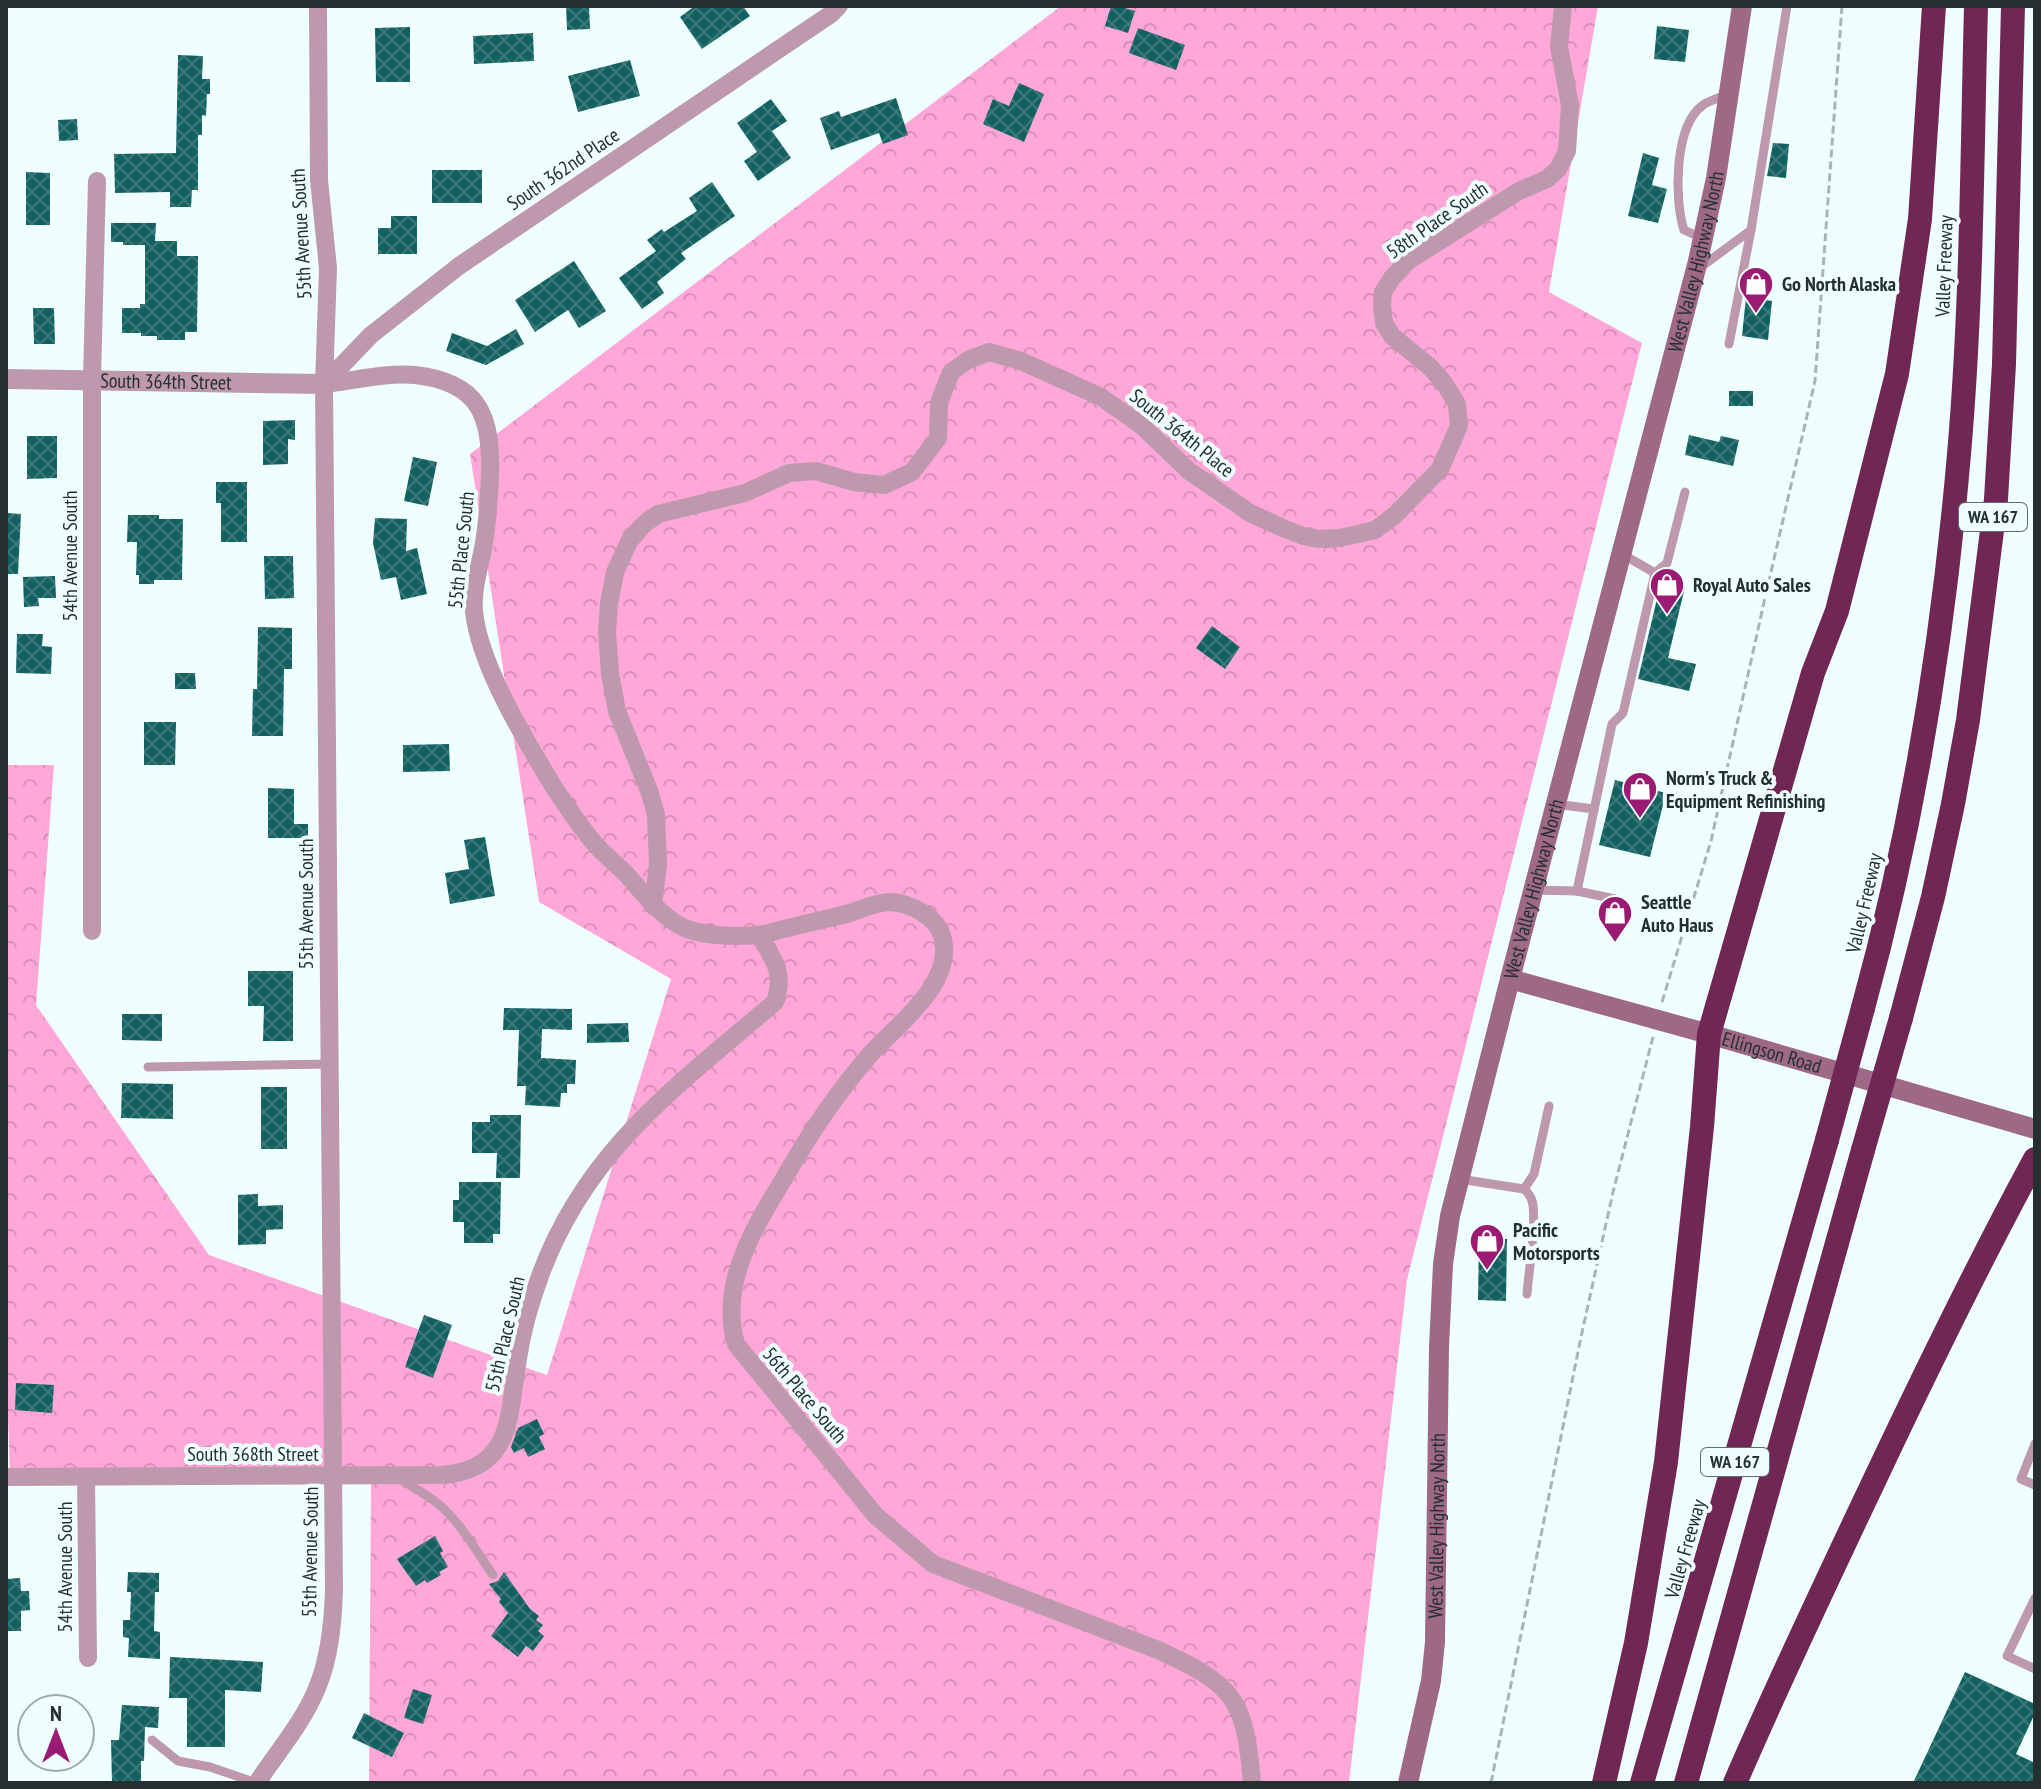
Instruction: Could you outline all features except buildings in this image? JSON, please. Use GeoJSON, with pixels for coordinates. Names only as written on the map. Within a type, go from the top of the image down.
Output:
{"type":"FeatureCollection","features":[{"type":"Feature","properties":{"kind":"highway"},"geometry":{"type":"LineString","coordinates":[[1604,1783],[1636,1643],[1666,1462],[1709,1034],[1813,673],[1837,611],[1897,374],[1920,219],[1934,6]]}},
{"type":"Feature","properties":{"kind":"highway","name":"Valley Freeway"},"geometry":{"type":"LineString","coordinates":[[1642,1783],[1863,1008],[1894,885],[1927,716],[1952,525],[1965,364],[1976,6]]}},
{"type":"Feature","properties":{"kind":"highway","name":"WA 167"},"geometry":{"type":"LineString","coordinates":[[1686,1783],[1901,1018],[1933,897],[1953,804],[1968,720],[1996,499],[2004,364],[2013,6]]}},
{"type":"Feature","properties":{"kind":"highway"},"geometry":{"type":"LineString","coordinates":[[1735,1783],[1778,1684],[1918,1389],[1989,1242],[2035,1159]]}},
{"type":"Feature","properties":{"kind":"main road","name":"West Valley Highway North"},"geometry":{"type":"LineString","coordinates":[[1408,1783],[1427,1706],[1434,1655],[1442,1290],[1450,1216],[1703,239],[1716,178],[1742,6]]}},
{"type":"Feature","properties":{"kind":"main road","name":"Ellingson Road"},"geometry":{"type":"LineString","coordinates":[[1510,979],[2035,1129]]}},
{"type":"Feature","properties":{"kind":"street","name":"55th Avenue South"},"geometry":{"type":"LineString","coordinates":[[257,1783],[295,1729],[318,1687],[332,1622],[334,1590],[324,384],[328,268],[319,180],[318,6]]}},
{"type":"Feature","properties":{"kind":"street","name":"South 362nd Place"},"geometry":{"type":"LineString","coordinates":[[324,384],[371,335],[459,266],[839,6]]}},
{"type":"Feature","properties":{"kind":"street","name":"58th Place South"},"geometry":{"type":"LineString","coordinates":[[1440,469],[1459,426],[1457,404],[1430,367],[1392,336],[1384,323],[1383,292],[1408,261],[1519,191],[1547,179],[1558,169],[1567,151],[1570,105],[1559,47],[1563,6]]}},
{"type":"Feature","properties":{"kind":"street","name":"54th Avenue South"},"geometry":{"type":"LineString","coordinates":[[92,931],[92,380],[97,181]]}},
{"type":"Feature","properties":{"kind":"street","name":"South 364th Place"},"geometry":{"type":"LineString","coordinates":[[653,906],[658,864],[656,815],[617,711],[607,632],[611,589],[620,558],[630,540],[658,514],[745,493],[789,473],[816,471],[854,482],[884,485],[912,472],[938,438],[939,403],[951,372],[968,360],[989,352],[1021,361],[1101,397],[1142,426],[1189,471],[1250,513],[1303,536],[1340,538],[1375,530],[1395,515],[1440,469]]}},
{"type":"Feature","properties":{"kind":"street","name":"55th Place South"},"geometry":{"type":"LineString","coordinates":[[324,384],[414,375],[448,383],[468,394],[479,408],[487,428],[490,466],[486,532],[474,596],[479,639],[517,723],[555,789],[577,822],[653,906]]}},
{"type":"Feature","properties":{"kind":"street","name":"South 364th Street"},"geometry":{"type":"LineString","coordinates":[[6,379],[324,384]]}},
{"type":"Feature","properties":{"kind":"street","name":"56th Place South"},"geometry":{"type":"LineString","coordinates":[[653,906],[687,930],[724,935],[759,935],[891,902],[925,915],[939,929],[943,947],[940,968],[931,989],[868,1057],[834,1100],[755,1227],[738,1268],[733,1293],[732,1326],[736,1344],[876,1516],[933,1564],[1158,1650],[1222,1686],[1237,1705],[1242,1720],[1252,1783]]}},
{"type":"Feature","properties":{"kind":"street","name":"55th Place South"},"geometry":{"type":"LineString","coordinates":[[494,1454],[507,1427],[518,1357],[535,1290],[552,1244],[575,1202],[604,1161],[654,1105],[775,1002],[780,987],[777,964],[759,935]]}},
{"type":"Feature","properties":{"kind":"street","name":"South 368th Street"},"geometry":{"type":"LineString","coordinates":[[6,1477],[457,1474],[477,1467],[494,1454]]}},
{"type":"Feature","properties":{"kind":"street","name":"54th Avenue South"},"geometry":{"type":"LineString","coordinates":[[86,1477],[88,1658]]}},
{"type":"Feature","properties":{"kind":"lane"},"geometry":{"type":"LineString","coordinates":[[1729,344],[1751,230],[1787,6]]}},
{"type":"Feature","properties":{"kind":"lane"},"geometry":{"type":"LineString","coordinates":[[1703,239],[1684,230],[1680,217],[1678,187],[1683,136],[1686,126],[1703,105],[1730,94]]}},
{"type":"Feature","properties":{"kind":"lane"},"geometry":{"type":"LineString","coordinates":[[1695,272],[1751,230]]}},
{"type":"Feature","properties":{"kind":"lane"},"geometry":{"type":"LineString","coordinates":[[1577,891],[1612,724],[1623,713],[1655,573],[1667,563],[1685,492]]}},
{"type":"Feature","properties":{"kind":"lane"},"geometry":{"type":"LineString","coordinates":[[1620,556],[1655,573]]}},
{"type":"Feature","properties":{"kind":"lane"},"geometry":{"type":"LineString","coordinates":[[1555,804],[1594,809]]}},
{"type":"Feature","properties":{"kind":"lane"},"geometry":{"type":"LineString","coordinates":[[1533,890],[1577,891],[1615,899]]}},
{"type":"Feature","properties":{"kind":"lane"},"geometry":{"type":"LineString","coordinates":[[148,1067],[330,1064]]}},
{"type":"Feature","properties":{"kind":"lane"},"geometry":{"type":"LineString","coordinates":[[1524,1189],[1534,1174],[1549,1106]]}},
{"type":"Feature","properties":{"kind":"lane"},"geometry":{"type":"LineString","coordinates":[[1459,1179],[1524,1189],[1529,1193],[1533,1203],[1527,1294]]}},
{"type":"Feature","properties":{"kind":"lane"},"geometry":{"type":"LineString","coordinates":[[2035,1444],[2021,1479],[2035,1485]]}},
{"type":"Feature","properties":{"kind":"lane"},"geometry":{"type":"LineString","coordinates":[[396,1476],[435,1501],[450,1515],[493,1575]]}},
{"type":"Feature","properties":{"kind":"lane"},"geometry":{"type":"LineString","coordinates":[[2035,1598],[2007,1656],[2035,1669]]}},
{"type":"Feature","properties":{"kind":"lane"},"geometry":{"type":"LineString","coordinates":[[152,1740],[178,1761],[210,1767],[257,1783]]}},
{"type":"Feature","properties":{"kind":"path"},"geometry":{"type":"LineString","coordinates":[[1491,1783],[1613,1192],[1667,979],[1711,841],[1815,381],[1842,6]]}},
{"type":"Feature","properties":{"kind":"green space"},"geometry":{"type":"Polygon","coordinates":[[[1061,6],[1598,6],[1549,292],[1642,343],[1407,1280],[1349,1783],[369,1783],[371,1476],[10,1477],[6,1355],[6,765],[54,765],[36,1005],[209,1255],[547,1375],[671,979],[539,902],[470,454],[1061,6]]]}},
{"type":"Feature","properties":{"kind":"place","name":"Go North Alaska"},"geometry":{"type":"Point","coordinates":[1756,315]}},
{"type":"Feature","properties":{"kind":"place","name":"Royal Auto Sales"},"geometry":{"type":"Point","coordinates":[1667,616]}},
{"type":"Feature","properties":{"kind":"place","name":"Norm's Truck & Equipment Refinishing"},"geometry":{"type":"Point","coordinates":[1640,820]}},
{"type":"Feature","properties":{"kind":"place","name":"Seattle Auto Haus"},"geometry":{"type":"Point","coordinates":[1615,944]}},
{"type":"Feature","properties":{"kind":"place","name":"Pacific Motorsports"},"geometry":{"type":"Point","coordinates":[1487,1272]}}]}
